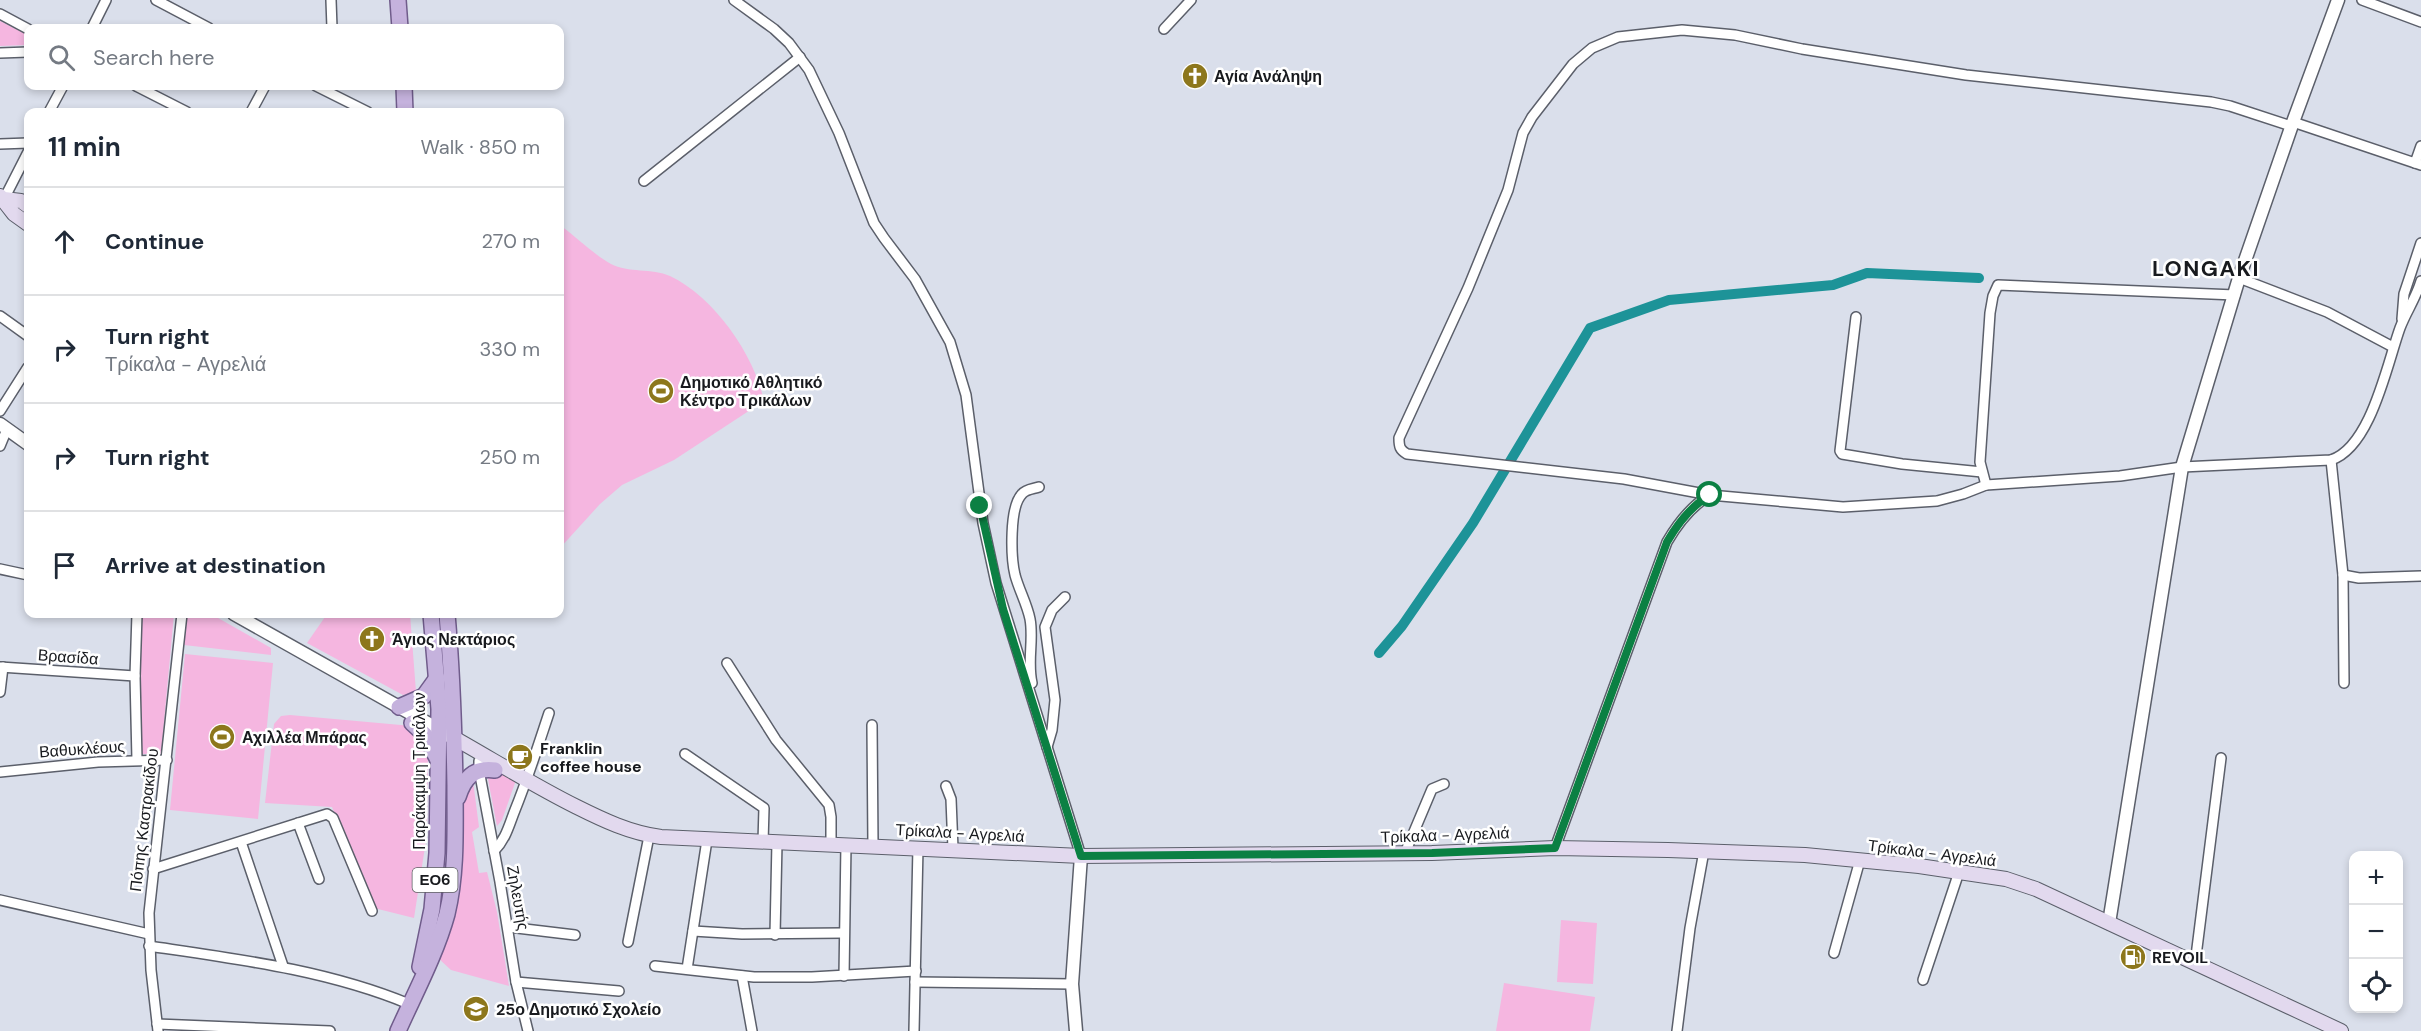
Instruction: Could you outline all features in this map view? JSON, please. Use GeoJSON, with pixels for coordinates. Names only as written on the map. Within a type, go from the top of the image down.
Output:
{"type":"FeatureCollection","features":[{"type":"Feature","properties":{"kind":"main road"},"geometry":{"type":"LineString","coordinates":[[399,0],[400,24]]}},
{"type":"Feature","properties":{"kind":"main road"},"geometry":{"type":"LineString","coordinates":[[404,90],[405,108]]}},
{"type":"Feature","properties":{"kind":"main road"},"geometry":{"type":"LineString","coordinates":[[1,201],[21,201],[24,203]]}},
{"type":"Feature","properties":{"kind":"main road"},"geometry":{"type":"LineString","coordinates":[[1,201],[24,221]]}},
{"type":"Feature","properties":{"kind":"main road","name":"Παράκαμψη Τρικάλων"},"geometry":{"type":"LineString","coordinates":[[398,1031],[411,1000],[433,900],[437,853],[439,761],[447,739],[437,678],[431,618]]}},
{"type":"Feature","properties":{"kind":"main road","name":"ΕΟ6"},"geometry":{"type":"LineString","coordinates":[[411,1000],[432,958],[447,912],[455,854],[456,805],[447,739],[447,618]]}},
{"type":"Feature","properties":{"kind":"main road"},"geometry":{"type":"LineString","coordinates":[[399,707],[424,696],[437,678]]}},
{"type":"Feature","properties":{"kind":"main road"},"geometry":{"type":"LineString","coordinates":[[412,723],[431,744],[439,761]]}},
{"type":"Feature","properties":{"kind":"main road"},"geometry":{"type":"LineString","coordinates":[[447,739],[479,766],[495,770]]}},
{"type":"Feature","properties":{"kind":"main road","name":"Τρίκαλα - Αγρελιά"},"geometry":{"type":"LineString","coordinates":[[447,739],[608,822],[649,836],[1081,856],[1406,853],[1555,848],[1782,853],[1959,872],[2020,883],[2341,1031]]}},
{"type":"Feature","properties":{"kind":"main road"},"geometry":{"type":"LineString","coordinates":[[456,805],[464,781],[479,766]]}},
{"type":"Feature","properties":{"kind":"main road","name":"Τρίκαλα - Αγρελιά"},"geometry":{"type":"LineString","coordinates":[[495,770],[527,781]]}},
{"type":"Feature","properties":{"kind":"street"},"geometry":{"type":"LineString","coordinates":[[94,24],[106,0]]}},
{"type":"Feature","properties":{"kind":"street"},"geometry":{"type":"LineString","coordinates":[[156,0],[201,24]]}},
{"type":"Feature","properties":{"kind":"street"},"geometry":{"type":"LineString","coordinates":[[331,0],[332,24]]}},
{"type":"Feature","properties":{"kind":"street"},"geometry":{"type":"LineString","coordinates":[[734,0],[774,29],[809,70],[832,117],[874,223],[921,289],[939,319],[954,353],[968,404],[980,506],[1003,609],[1081,856],[1072,984],[1076,1031]]}},
{"type":"Feature","properties":{"kind":"street"},"geometry":{"type":"LineString","coordinates":[[1164,29],[1191,0]]}},
{"type":"Feature","properties":{"kind":"street"},"geometry":{"type":"LineString","coordinates":[[2109,923],[2182,467],[2239,278],[2338,0]]}},
{"type":"Feature","properties":{"kind":"street"},"geometry":{"type":"LineString","coordinates":[[2362,0],[2421,22]]}},
{"type":"Feature","properties":{"kind":"street"},"geometry":{"type":"LineString","coordinates":[[0,14],[24,27]]}},
{"type":"Feature","properties":{"kind":"street"},"geometry":{"type":"LineString","coordinates":[[2421,146],[2418,164],[2292,124],[2211,102],[1966,75],[1802,49],[1735,35],[1682,30],[1618,37],[1592,48],[1573,64],[1532,117],[1523,133],[1508,190],[1468,288],[1399,438],[1401,450],[1407,454],[1624,479],[1710,495],[1843,507],[1937,501],[1986,484],[2120,476],[2182,467],[2331,460],[2346,453],[2364,427],[2380,390],[2401,325],[2418,298],[2421,281]]}},
{"type":"Feature","properties":{"kind":"street"},"geometry":{"type":"LineString","coordinates":[[0,53],[24,52]]}},
{"type":"Feature","properties":{"kind":"street"},"geometry":{"type":"LineString","coordinates":[[644,181],[800,57]]}},
{"type":"Feature","properties":{"kind":"street"},"geometry":{"type":"LineString","coordinates":[[51,108],[61,90]]}},
{"type":"Feature","properties":{"kind":"street"},"geometry":{"type":"LineString","coordinates":[[144,90],[179,108]]}},
{"type":"Feature","properties":{"kind":"street"},"geometry":{"type":"LineString","coordinates":[[252,108],[263,90]]}},
{"type":"Feature","properties":{"kind":"street"},"geometry":{"type":"LineString","coordinates":[[324,90],[360,108]]}},
{"type":"Feature","properties":{"kind":"street"},"geometry":{"type":"LineString","coordinates":[[336,90],[336,96]]}},
{"type":"Feature","properties":{"kind":"street"},"geometry":{"type":"LineString","coordinates":[[0,144],[24,143]]}},
{"type":"Feature","properties":{"kind":"street"},"geometry":{"type":"LineString","coordinates":[[1,201],[24,159]]}},
{"type":"Feature","properties":{"kind":"street"},"geometry":{"type":"LineString","coordinates":[[2401,325],[2404,294],[2421,243]]}},
{"type":"Feature","properties":{"kind":"street"},"geometry":{"type":"LineString","coordinates":[[2239,278],[2328,312],[2393,347]]}},
{"type":"Feature","properties":{"kind":"street"},"geometry":{"type":"LineString","coordinates":[[1986,484],[1980,462],[1989,333],[1993,296],[1998,285],[2235,295]]}},
{"type":"Feature","properties":{"kind":"street"},"geometry":{"type":"LineString","coordinates":[[0,316],[24,333]]}},
{"type":"Feature","properties":{"kind":"street"},"geometry":{"type":"LineString","coordinates":[[1856,317],[1840,451],[1842,454],[1902,464],[1982,472]]}},
{"type":"Feature","properties":{"kind":"street"},"geometry":{"type":"LineString","coordinates":[[0,411],[24,373]]}},
{"type":"Feature","properties":{"kind":"street"},"geometry":{"type":"LineString","coordinates":[[0,447],[3,427],[24,441]]}},
{"type":"Feature","properties":{"kind":"street"},"geometry":{"type":"LineString","coordinates":[[2331,460],[2343,575],[2344,683]]}},
{"type":"Feature","properties":{"kind":"street"},"geometry":{"type":"LineString","coordinates":[[1032,700],[1029,657],[1030,622],[1014,571],[1012,544],[1020,496],[1026,491],[1039,487]]}},
{"type":"Feature","properties":{"kind":"street"},"geometry":{"type":"LineString","coordinates":[[1555,848],[1667,542],[1686,514],[1710,495]]}},
{"type":"Feature","properties":{"kind":"street"},"geometry":{"type":"LineString","coordinates":[[0,569],[24,574]]}},
{"type":"Feature","properties":{"kind":"street"},"geometry":{"type":"LineString","coordinates":[[2343,575],[2359,578],[2421,576]]}},
{"type":"Feature","properties":{"kind":"street"},"geometry":{"type":"LineString","coordinates":[[1047,747],[1055,700],[1045,627],[1053,610],[1065,597]]}},
{"type":"Feature","properties":{"kind":"street","name":"Πόπης Καστρακίδου"},"geometry":{"type":"LineString","coordinates":[[136,760],[137,618]]}},
{"type":"Feature","properties":{"kind":"street","name":"Πόπης Καστρακίδου"},"geometry":{"type":"LineString","coordinates":[[157,1028],[149,934],[153,869],[182,618]]}},
{"type":"Feature","properties":{"kind":"street"},"geometry":{"type":"LineString","coordinates":[[241,618],[399,707],[447,739]]}},
{"type":"Feature","properties":{"kind":"street"},"geometry":{"type":"LineString","coordinates":[[728,663],[776,740],[829,805],[831,844]]}},
{"type":"Feature","properties":{"kind":"street"},"geometry":{"type":"LineString","coordinates":[[0,692],[2,667]]}},
{"type":"Feature","properties":{"kind":"street","name":"Βρασίδα"},"geometry":{"type":"LineString","coordinates":[[2,667],[135,676]]}},
{"type":"Feature","properties":{"kind":"street"},"geometry":{"type":"LineString","coordinates":[[355,682],[371,700],[447,739]]}},
{"type":"Feature","properties":{"kind":"street"},"geometry":{"type":"LineString","coordinates":[[494,851],[505,836],[527,781],[549,713]]}},
{"type":"Feature","properties":{"kind":"street"},"geometry":{"type":"LineString","coordinates":[[872,725],[873,845]]}},
{"type":"Feature","properties":{"kind":"street"},"geometry":{"type":"LineString","coordinates":[[685,754],[764,808],[770,842],[775,935]]}},
{"type":"Feature","properties":{"kind":"street"},"geometry":{"type":"LineString","coordinates":[[2195,964],[2221,758]]}},
{"type":"Feature","properties":{"kind":"street","name":"Βαθυκλέους"},"geometry":{"type":"LineString","coordinates":[[0,772],[136,760],[166,760]]}},
{"type":"Feature","properties":{"kind":"street","name":"Ζηλευτής"},"geometry":{"type":"LineString","coordinates":[[479,766],[516,982],[528,1031]]}},
{"type":"Feature","properties":{"kind":"street"},"geometry":{"type":"LineString","coordinates":[[1406,853],[1432,789],[1444,784]]}},
{"type":"Feature","properties":{"kind":"street"},"geometry":{"type":"LineString","coordinates":[[946,786],[951,799],[953,849]]}},
{"type":"Feature","properties":{"kind":"street"},"geometry":{"type":"LineString","coordinates":[[153,869],[324,814],[332,816],[372,911]]}},
{"type":"Feature","properties":{"kind":"street"},"geometry":{"type":"LineString","coordinates":[[298,823],[319,879]]}},
{"type":"Feature","properties":{"kind":"street"},"geometry":{"type":"LineString","coordinates":[[628,942],[649,836]]}},
{"type":"Feature","properties":{"kind":"street"},"geometry":{"type":"LineString","coordinates":[[687,969],[707,840]]}},
{"type":"Feature","properties":{"kind":"street"},"geometry":{"type":"LineString","coordinates":[[241,842],[283,966]]}},
{"type":"Feature","properties":{"kind":"street"},"geometry":{"type":"LineString","coordinates":[[844,976],[846,844]]}},
{"type":"Feature","properties":{"kind":"street"},"geometry":{"type":"LineString","coordinates":[[914,1031],[918,847]]}},
{"type":"Feature","properties":{"kind":"street"},"geometry":{"type":"LineString","coordinates":[[1677,1031],[1690,928],[1704,851]]}},
{"type":"Feature","properties":{"kind":"street"},"geometry":{"type":"LineString","coordinates":[[1834,953],[1860,860]]}},
{"type":"Feature","properties":{"kind":"street"},"geometry":{"type":"LineString","coordinates":[[1923,980],[1959,872]]}},
{"type":"Feature","properties":{"kind":"street"},"geometry":{"type":"LineString","coordinates":[[0,900],[149,934]]}},
{"type":"Feature","properties":{"kind":"street"},"geometry":{"type":"LineString","coordinates":[[508,927],[575,935]]}},
{"type":"Feature","properties":{"kind":"street"},"geometry":{"type":"LineString","coordinates":[[693,931],[775,935],[844,933]]}},
{"type":"Feature","properties":{"kind":"street"},"geometry":{"type":"LineString","coordinates":[[149,946],[283,966],[411,1000]]}},
{"type":"Feature","properties":{"kind":"street"},"geometry":{"type":"LineString","coordinates":[[656,966],[742,976],[844,976],[916,971]]}},
{"type":"Feature","properties":{"kind":"street"},"geometry":{"type":"LineString","coordinates":[[742,976],[753,1031]]}},
{"type":"Feature","properties":{"kind":"street"},"geometry":{"type":"LineString","coordinates":[[516,982],[620,991]]}},
{"type":"Feature","properties":{"kind":"street"},"geometry":{"type":"LineString","coordinates":[[915,982],[1072,984]]}},
{"type":"Feature","properties":{"kind":"street"},"geometry":{"type":"LineString","coordinates":[[157,1028],[330,1031]]}},
{"type":"Feature","properties":{"kind":"shaded area"},"geometry":{"type":"Polygon","coordinates":[[[0,21],[24,33],[24,45],[0,46],[0,21]]]}},
{"type":"Feature","properties":{"kind":"shaded area","name":"Δημοτικό Αθλητικό Κέντρο Τρικάλων"},"geometry":{"type":"Polygon","coordinates":[[[564,228],[611,264],[625,269],[656,272],[670,276],[702,298],[730,329],[741,346],[759,383],[764,401],[674,460],[622,485],[600,504],[564,544],[564,228]]]}},
{"type":"Feature","properties":{"kind":"shaded area"},"geometry":{"type":"Polygon","coordinates":[[[142,618],[174,618],[161,754],[140,754],[139,680],[142,618]]]}},
{"type":"Feature","properties":{"kind":"shaded area"},"geometry":{"type":"Polygon","coordinates":[[[187,618],[218,618],[271,648],[271,655],[184,645],[187,618]]]}},
{"type":"Feature","properties":{"kind":"shaded area"},"geometry":{"type":"Polygon","coordinates":[[[324,618],[410,618],[416,692],[403,695],[307,643],[324,618]]]}},
{"type":"Feature","properties":{"kind":"shaded area","name":"Αχιλλέα Μπάρας"},"geometry":{"type":"Polygon","coordinates":[[[185,654],[273,663],[258,819],[170,810],[185,654]]]}},
{"type":"Feature","properties":{"kind":"shaded area"},"geometry":{"type":"Polygon","coordinates":[[[281,716],[412,726],[428,755],[427,834],[414,918],[374,908],[332,807],[265,803],[274,724],[281,716]]]}},
{"type":"Feature","properties":{"kind":"shaded area"},"geometry":{"type":"Polygon","coordinates":[[[496,772],[516,780],[502,820],[497,826],[487,774],[496,772]]]}},
{"type":"Feature","properties":{"kind":"shaded area"},"geometry":{"type":"Polygon","coordinates":[[[473,781],[479,827],[472,832],[479,873],[487,872],[497,912],[509,986],[451,970],[437,957],[459,794],[473,781]]]}},
{"type":"Feature","properties":{"kind":"shaded area"},"geometry":{"type":"Polygon","coordinates":[[[1561,920],[1597,923],[1593,984],[1557,982],[1561,920]]]}},
{"type":"Feature","properties":{"kind":"shaded area"},"geometry":{"type":"Polygon","coordinates":[[[1504,983],[1595,997],[1590,1031],[1496,1031],[1504,983]]]}},
{"type":"Feature","properties":{"kind":"waterway"},"geometry":{"type":"LineString","coordinates":[[1379,653],[1402,626],[1473,523],[1590,328],[1669,300],[1833,285],[1867,273],[1979,278]]}},
{"type":"Feature","properties":{"kind":"place","name":"Αγία Ανάληψη"},"geometry":{"type":"Point","coordinates":[1195,76]}},
{"type":"Feature","properties":{"kind":"place","name":"Δημοτικό Αθλητικό Κέντρο Τρικάλων"},"geometry":{"type":"Point","coordinates":[661,391]}},
{"type":"Feature","properties":{"kind":"place","name":"Άγιος Νεκτάριος"},"geometry":{"type":"Point","coordinates":[372,639]}},
{"type":"Feature","properties":{"kind":"place","name":"Αχιλλέα Μπάρας"},"geometry":{"type":"Point","coordinates":[222,737]}},
{"type":"Feature","properties":{"kind":"place","name":"Franklin coffee house"},"geometry":{"type":"Point","coordinates":[520,757]}},
{"type":"Feature","properties":{"kind":"place","name":"REVOIL"},"geometry":{"type":"Point","coordinates":[2133,957]}},
{"type":"Feature","properties":{"kind":"place","name":"25ο Δημοτικό Σχολείο"},"geometry":{"type":"Point","coordinates":[476,1009]}},
{"type":"Feature","properties":{"kind":"district","name":"LONGAKI"},"geometry":{"type":"Point","coordinates":[2206,268]}},
{"type":"Feature","properties":{"kind":"route"},"geometry":{"type":"LineString","coordinates":[[980,506],[1003,609],[1081,856],[1315,855],[1555,848],[1667,542],[1686,514],[1710,495]]}}]}
